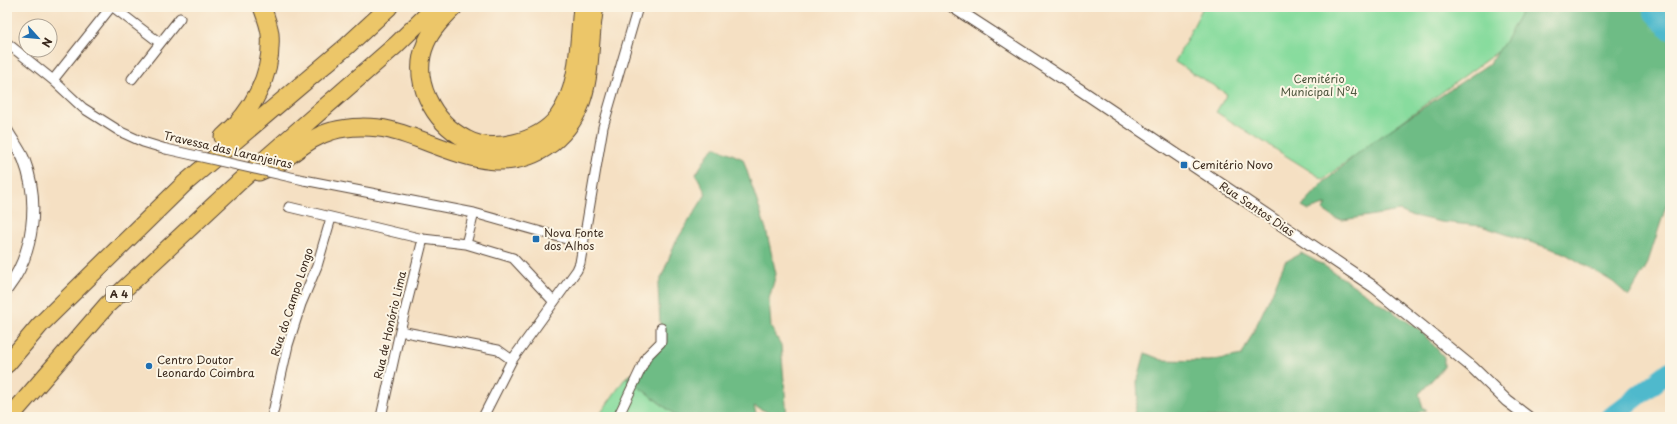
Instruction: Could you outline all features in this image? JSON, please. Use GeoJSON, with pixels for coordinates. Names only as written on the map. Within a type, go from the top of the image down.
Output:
{"type":"FeatureCollection","features":[{"type":"Feature","properties":{"kind":"highway"},"geometry":{"type":"LineString","coordinates":[[184,184],[208,151],[234,128],[248,112],[257,98],[268,64],[270,33],[262,7]]}},
{"type":"Feature","properties":{"kind":"highway"},"geometry":{"type":"LineString","coordinates":[[7,364],[40,325],[184,184],[347,46],[389,7]]}},
{"type":"Feature","properties":{"kind":"highway","name":"A 4"},"geometry":{"type":"LineString","coordinates":[[10,417],[107,305],[239,182],[396,45],[435,7]]}},
{"type":"Feature","properties":{"kind":"highway"},"geometry":{"type":"LineString","coordinates":[[454,7],[438,23],[426,43],[422,60],[422,81],[429,102],[438,117],[451,130],[468,140],[505,145],[526,140],[544,131],[557,118],[566,103],[573,83],[582,7]]}},
{"type":"Feature","properties":{"kind":"highway"},"geometry":{"type":"LineString","coordinates":[[239,182],[282,161],[306,143],[333,131],[368,127],[389,130],[457,154],[483,160],[500,161],[522,158],[541,152],[558,139],[571,123],[583,98],[588,75],[595,7]]}},
{"type":"Feature","properties":{"kind":"street"},"geometry":{"type":"LineString","coordinates":[[53,80],[112,7],[160,43]]}},
{"type":"Feature","properties":{"kind":"street"},"geometry":{"type":"LineString","coordinates":[[483,417],[512,360],[577,270],[584,244],[603,127],[638,7]]}},
{"type":"Feature","properties":{"kind":"street","name":"Rua Santos Dias"},"geometry":{"type":"LineString","coordinates":[[953,7],[1079,89],[1374,287],[1472,367],[1516,409],[1528,417]]}},
{"type":"Feature","properties":{"kind":"street"},"geometry":{"type":"LineString","coordinates":[[132,79],[180,18]]}},
{"type":"Feature","properties":{"kind":"street","name":"Travessa das Laranjeiras"},"geometry":{"type":"LineString","coordinates":[[7,43],[53,80],[83,108],[121,132],[143,142],[166,149],[304,180],[474,212],[584,244]]}},
{"type":"Feature","properties":{"kind":"street"},"geometry":{"type":"LineString","coordinates":[[7,131],[24,160],[34,200],[28,245],[13,281],[7,289]]}},
{"type":"Feature","properties":{"kind":"street"},"geometry":{"type":"LineString","coordinates":[[289,207],[423,239],[466,244],[512,258],[554,302]]}},
{"type":"Feature","properties":{"kind":"street"},"geometry":{"type":"LineString","coordinates":[[466,244],[474,212]]}},
{"type":"Feature","properties":{"kind":"street","name":"Rua do Campo Longo"},"geometry":{"type":"LineString","coordinates":[[272,417],[288,345],[301,304],[317,266],[331,218]]}},
{"type":"Feature","properties":{"kind":"street","name":"Rua de Honório Lima"},"geometry":{"type":"LineString","coordinates":[[381,417],[400,331],[423,239]]}},
{"type":"Feature","properties":{"kind":"street"},"geometry":{"type":"LineString","coordinates":[[618,417],[647,356],[661,342],[661,328]]}},
{"type":"Feature","properties":{"kind":"street"},"geometry":{"type":"LineString","coordinates":[[400,331],[498,350],[512,360]]}},
{"type":"Feature","properties":{"kind":"green space","name":"Cemitério Municipal Nº4"},"geometry":{"type":"Polygon","coordinates":[[[1203,7],[1524,7],[1515,39],[1323,179],[1216,112],[1227,94],[1175,62],[1203,7]]]}},
{"type":"Feature","properties":{"kind":"green space"},"geometry":{"type":"Polygon","coordinates":[[[1524,7],[1670,7],[1670,66],[1667,87],[1670,97],[1670,194],[1647,265],[1629,296],[1613,282],[1564,253],[1481,226],[1441,222],[1409,215],[1400,211],[1343,220],[1336,219],[1323,210],[1327,204],[1309,210],[1302,206],[1324,182],[1369,144],[1490,63],[1506,40],[1524,7]]]}},
{"type":"Feature","properties":{"kind":"green space"},"geometry":{"type":"Polygon","coordinates":[[[716,147],[743,159],[766,229],[776,274],[769,299],[771,327],[781,345],[787,417],[778,417],[754,406],[757,417],[678,417],[626,377],[640,370],[661,342],[658,286],[675,243],[706,194],[696,174],[709,153],[716,147]]]}},
{"type":"Feature","properties":{"kind":"green space"},"geometry":{"type":"Polygon","coordinates":[[[1301,253],[1323,265],[1420,330],[1444,357],[1444,367],[1419,394],[1423,408],[1427,410],[1404,417],[1145,417],[1134,414],[1138,398],[1137,382],[1145,353],[1162,360],[1209,361],[1242,355],[1285,262],[1301,253]]]}},
{"type":"Feature","properties":{"kind":"green space"},"geometry":{"type":"Polygon","coordinates":[[[626,377],[678,417],[598,417],[626,377]]]}},
{"type":"Feature","properties":{"kind":"waterway"},"geometry":{"type":"LineString","coordinates":[[1653,7],[1654,13],[1670,30]]}},
{"type":"Feature","properties":{"kind":"waterway"},"geometry":{"type":"LineString","coordinates":[[1611,417],[1670,371]]}},
{"type":"Feature","properties":{"kind":"place","name":"Cemitério Novo"},"geometry":{"type":"Point","coordinates":[1184,165]}},
{"type":"Feature","properties":{"kind":"place","name":"Nova Fonte dos Alhos"},"geometry":{"type":"Point","coordinates":[536,239]}},
{"type":"Feature","properties":{"kind":"place","name":"Centro Doutor Leonardo Coimbra"},"geometry":{"type":"Point","coordinates":[149,366]}}]}
